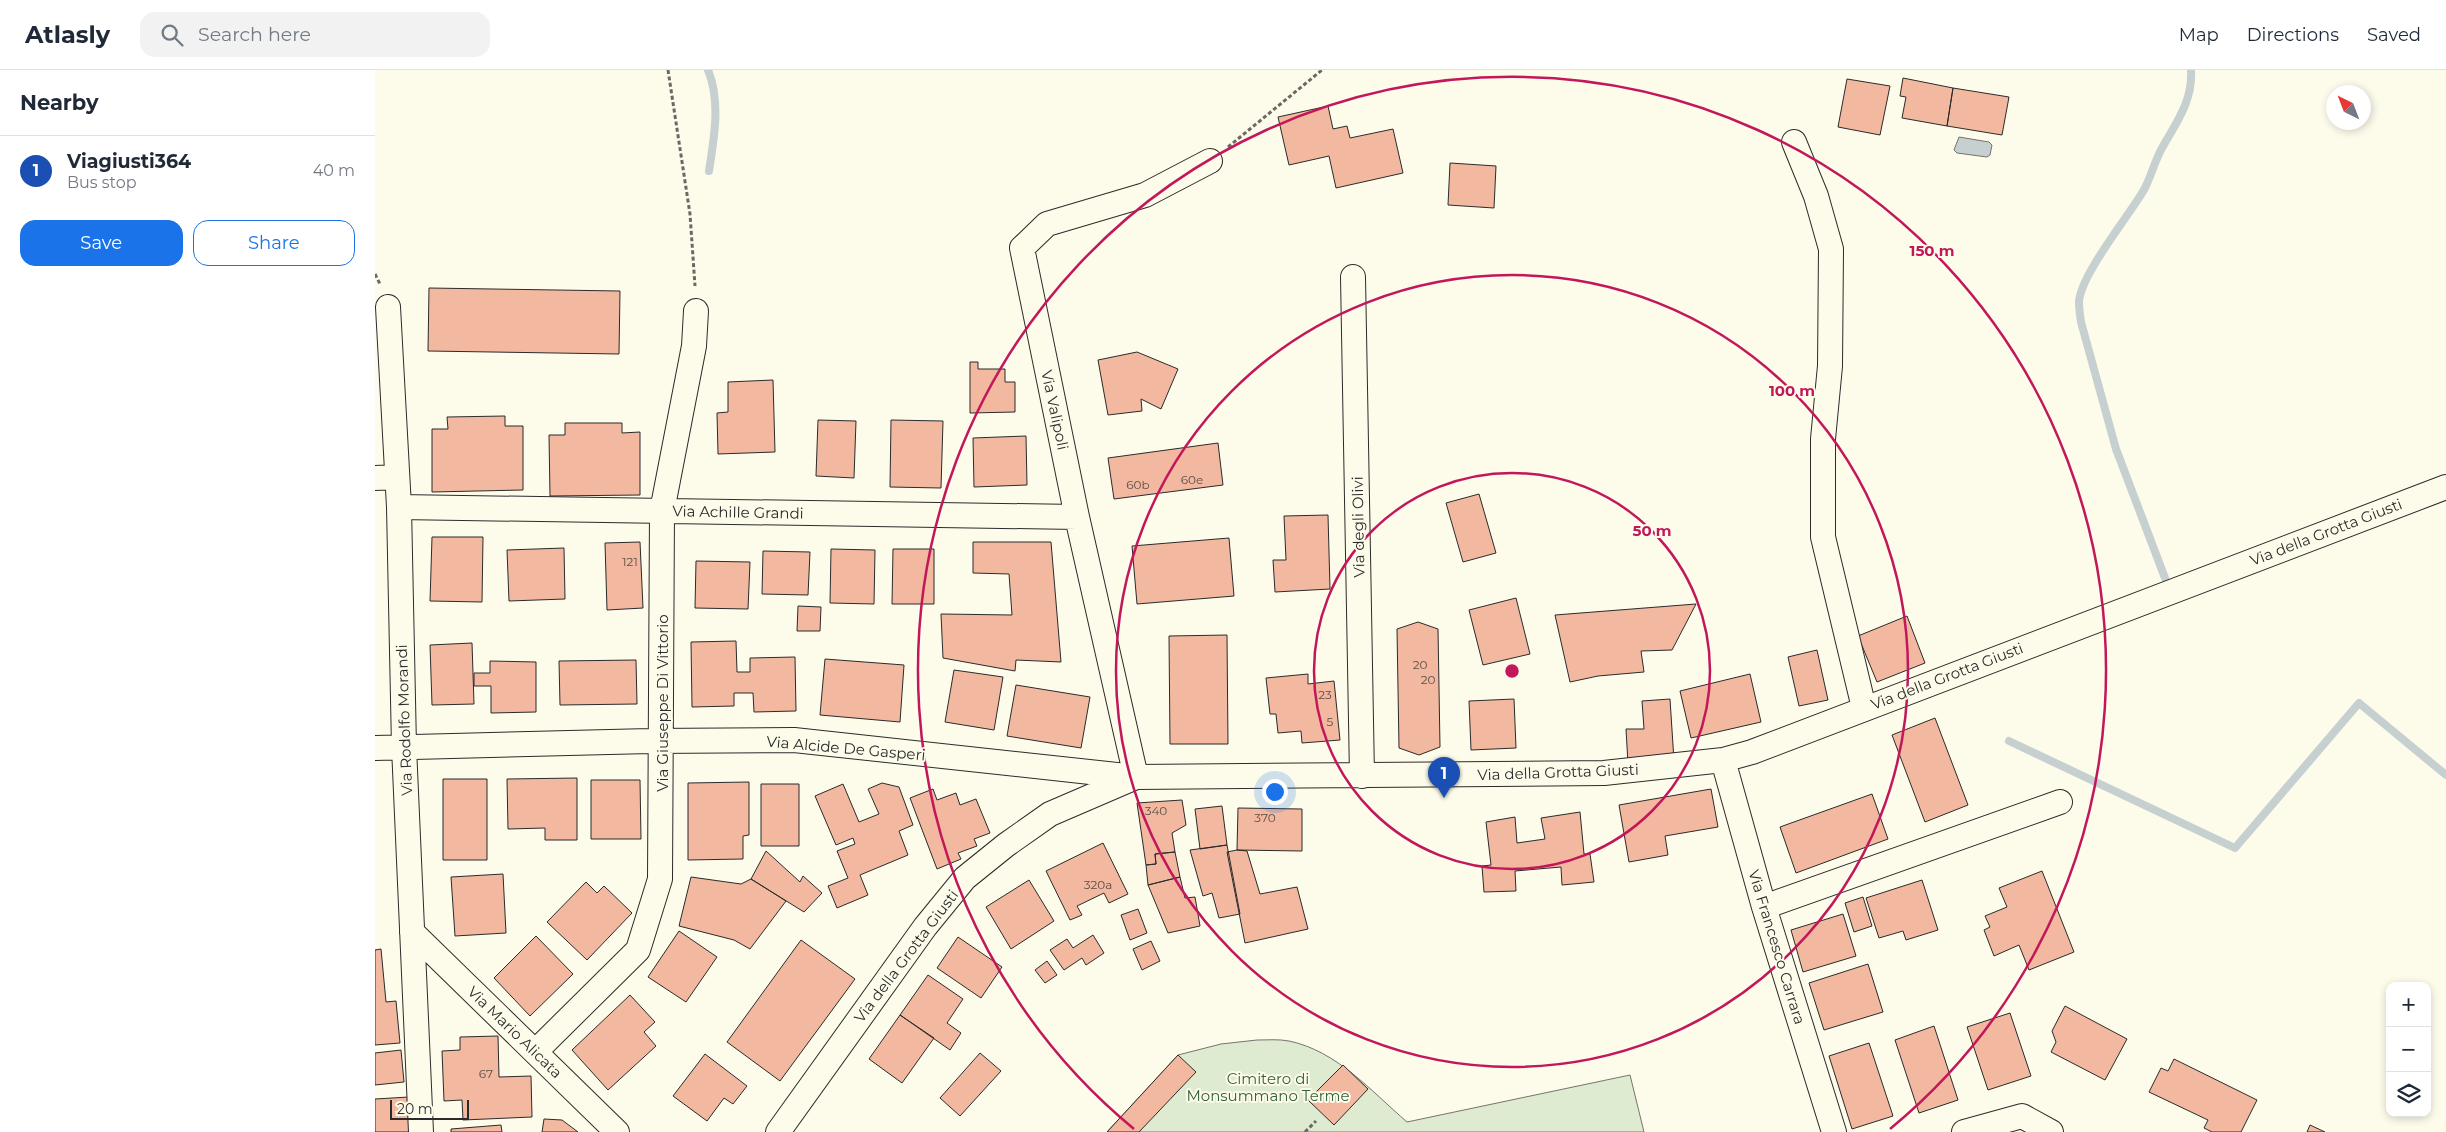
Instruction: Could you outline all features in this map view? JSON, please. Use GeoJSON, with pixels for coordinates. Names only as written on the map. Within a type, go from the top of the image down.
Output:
{"type":"FeatureCollection","features":[{"type":"Feature","properties":{"kind":"street"},"geometry":{"type":"LineString","coordinates":[[1794,142],[1816,196],[1831,249],[1830,366],[1823,439],[1823,537],[1864,708]]}},
{"type":"Feature","properties":{"kind":"street","name":"Via Valipoli"},"geometry":{"type":"LineString","coordinates":[[1136,777],[1077,517],[1022,248],[1047,224],[1145,195],[1210,161]]}},
{"type":"Feature","properties":{"kind":"street","name":"Via degli Olivi"},"geometry":{"type":"LineString","coordinates":[[1353,278],[1363,776]]}},
{"type":"Feature","properties":{"kind":"street","name":"Via Rodolfo Morandi"},"geometry":{"type":"LineString","coordinates":[[389,307],[386,477],[399,507],[404,747],[421,1132]]}},
{"type":"Feature","properties":{"kind":"street","name":"Via Giuseppe Di Vittorio"},"geometry":{"type":"LineString","coordinates":[[536,1051],[638,950],[660,879],[662,740],[661,511],[695,346],[696,312]]}},
{"type":"Feature","properties":{"kind":"street","name":"Via della Grotta Giusti"},"geometry":{"type":"LineString","coordinates":[[778,1132],[929,921],[965,878],[1006,845],[1050,814],[1136,777],[1604,773],[1723,760],[1761,748],[2446,487]]}},
{"type":"Feature","properties":{"kind":"street","name":"Via Achille Grandi"},"geometry":{"type":"LineString","coordinates":[[399,507],[1077,517]]}},
{"type":"Feature","properties":{"kind":"street","name":"Via Alcide De Gasperi"},"geometry":{"type":"LineString","coordinates":[[375,748],[662,740],[794,740],[1136,777]]}},
{"type":"Feature","properties":{"kind":"street","name":"Via Francesco Carrara"},"geometry":{"type":"LineString","coordinates":[[1723,760],[1763,907],[1834,1132]]}},
{"type":"Feature","properties":{"kind":"street"},"geometry":{"type":"LineString","coordinates":[[1763,907],[2059,802]]}},
{"type":"Feature","properties":{"kind":"street","name":"Via Mario Alicata"},"geometry":{"type":"LineString","coordinates":[[412,932],[617,1132]]}},
{"type":"Feature","properties":{"kind":"street"},"geometry":{"type":"LineString","coordinates":[[1964,1132],[2022,1116],[2051,1132]]}},
{"type":"Feature","properties":{"kind":"path"},"geometry":{"type":"LineString","coordinates":[[667,70],[690,214],[696,312]]}},
{"type":"Feature","properties":{"kind":"path"},"geometry":{"type":"LineString","coordinates":[[1210,161],[1322,70]]}},
{"type":"Feature","properties":{"kind":"path"},"geometry":{"type":"LineString","coordinates":[[1305,1132],[1316,1120]]}},
{"type":"Feature","properties":{"kind":"green space","name":"Cimitero di Monsummano Terme"},"geometry":{"type":"Polygon","coordinates":[[[1257,1040],[1289,1041],[1323,1054],[1367,1085],[1407,1122],[1630,1075],[1644,1132],[1107,1132],[1178,1055],[1221,1044],[1257,1040]]]}},
{"type":"Feature","properties":{"kind":"shaded area"},"geometry":{"type":"Polygon","coordinates":[[[1959,137],[1989,142],[1992,145],[1990,155],[1987,157],[1957,153],[1954,150],[1959,137]]]}},
{"type":"Feature","properties":{"kind":"building"},"geometry":{"type":"Polygon","coordinates":[[[1903,78],[1953,88],[1947,126],[1902,118],[1906,97],[1900,96],[1903,78]]]}},
{"type":"Feature","properties":{"kind":"building"},"geometry":{"type":"Polygon","coordinates":[[[1847,79],[1890,86],[1880,135],[1838,127],[1847,79]]]}},
{"type":"Feature","properties":{"kind":"building"},"geometry":{"type":"Polygon","coordinates":[[[1953,88],[2009,97],[2002,135],[1947,126],[1953,88]]]}},
{"type":"Feature","properties":{"kind":"building"},"geometry":{"type":"Polygon","coordinates":[[[1328,106],[1333,129],[1347,126],[1350,138],[1393,129],[1403,173],[1336,188],[1329,156],[1289,165],[1278,117],[1328,106]]]}},
{"type":"Feature","properties":{"kind":"building"},"geometry":{"type":"Polygon","coordinates":[[[1450,163],[1496,166],[1494,208],[1448,205],[1450,163]]]}},
{"type":"Feature","properties":{"kind":"building"},"geometry":{"type":"Polygon","coordinates":[[[429,288],[620,291],[619,354],[428,351],[429,288]]]}},
{"type":"Feature","properties":{"kind":"building"},"geometry":{"type":"Polygon","coordinates":[[[1137,352],[1178,369],[1161,409],[1141,399],[1142,411],[1108,415],[1098,360],[1137,352]]]}},
{"type":"Feature","properties":{"kind":"building"},"geometry":{"type":"Polygon","coordinates":[[[970,362],[978,362],[978,369],[1005,369],[1005,382],[1015,382],[1015,412],[970,413],[970,362]]]}},
{"type":"Feature","properties":{"kind":"building"},"geometry":{"type":"Polygon","coordinates":[[[773,380],[775,452],[718,454],[717,413],[728,412],[728,382],[773,380]]]}},
{"type":"Feature","properties":{"kind":"building"},"geometry":{"type":"Polygon","coordinates":[[[505,416],[505,426],[523,426],[523,490],[432,492],[432,429],[448,429],[447,417],[505,416]]]}},
{"type":"Feature","properties":{"kind":"building"},"geometry":{"type":"Polygon","coordinates":[[[818,420],[856,421],[854,478],[816,476],[818,420]]]}},
{"type":"Feature","properties":{"kind":"building"},"geometry":{"type":"Polygon","coordinates":[[[891,420],[943,421],[941,488],[890,487],[891,420]]]}},
{"type":"Feature","properties":{"kind":"building"},"geometry":{"type":"Polygon","coordinates":[[[565,423],[622,423],[622,433],[640,432],[640,495],[550,496],[549,435],[565,435],[565,423]]]}},
{"type":"Feature","properties":{"kind":"building"},"geometry":{"type":"Polygon","coordinates":[[[1026,436],[1027,485],[974,487],[973,438],[1026,436]]]}},
{"type":"Feature","properties":{"kind":"building"},"geometry":{"type":"Polygon","coordinates":[[[1218,443],[1223,485],[1114,499],[1108,458],[1218,443]]]}},
{"type":"Feature","properties":{"kind":"building"},"geometry":{"type":"Polygon","coordinates":[[[1479,494],[1496,553],[1463,562],[1446,503],[1479,494]]]}},
{"type":"Feature","properties":{"kind":"building"},"geometry":{"type":"Polygon","coordinates":[[[1328,515],[1330,589],[1275,592],[1273,560],[1286,560],[1284,516],[1328,515]]]}},
{"type":"Feature","properties":{"kind":"building"},"geometry":{"type":"Polygon","coordinates":[[[432,537],[483,537],[482,602],[430,601],[432,537]]]}},
{"type":"Feature","properties":{"kind":"building"},"geometry":{"type":"Polygon","coordinates":[[[1229,538],[1234,596],[1137,604],[1132,546],[1229,538]]]}},
{"type":"Feature","properties":{"kind":"building"},"geometry":{"type":"Polygon","coordinates":[[[640,542],[643,608],[607,610],[605,543],[640,542]]]}},
{"type":"Feature","properties":{"kind":"building"},"geometry":{"type":"Polygon","coordinates":[[[973,542],[1051,542],[1061,662],[1016,660],[1015,671],[943,658],[941,614],[1012,615],[1009,574],[973,573],[973,542]]]}},
{"type":"Feature","properties":{"kind":"building"},"geometry":{"type":"Polygon","coordinates":[[[564,548],[565,599],[509,601],[507,550],[564,548]]]}},
{"type":"Feature","properties":{"kind":"building"},"geometry":{"type":"Polygon","coordinates":[[[831,549],[875,550],[874,604],[830,603],[831,549]]]}},
{"type":"Feature","properties":{"kind":"building"},"geometry":{"type":"Polygon","coordinates":[[[893,549],[934,549],[934,604],[892,604],[893,549]]]}},
{"type":"Feature","properties":{"kind":"building"},"geometry":{"type":"Polygon","coordinates":[[[763,551],[810,552],[808,595],[762,594],[763,551]]]}},
{"type":"Feature","properties":{"kind":"building"},"geometry":{"type":"Polygon","coordinates":[[[696,561],[750,562],[748,609],[695,608],[696,561]]]}},
{"type":"Feature","properties":{"kind":"building"},"geometry":{"type":"Polygon","coordinates":[[[1516,598],[1530,654],[1483,665],[1469,610],[1516,598]]]}},
{"type":"Feature","properties":{"kind":"building"},"geometry":{"type":"Polygon","coordinates":[[[1696,604],[1672,650],[1641,651],[1644,672],[1598,676],[1570,682],[1555,615],[1696,604]]]}},
{"type":"Feature","properties":{"kind":"building"},"geometry":{"type":"Polygon","coordinates":[[[798,606],[821,607],[820,631],[797,631],[798,606]]]}},
{"type":"Feature","properties":{"kind":"building"},"geometry":{"type":"Polygon","coordinates":[[[1907,616],[1925,663],[1877,682],[1858,636],[1907,616]]]}},
{"type":"Feature","properties":{"kind":"building"},"geometry":{"type":"Polygon","coordinates":[[[1418,622],[1438,629],[1440,747],[1419,755],[1399,748],[1397,629],[1418,622]]]}},
{"type":"Feature","properties":{"kind":"building"},"geometry":{"type":"Polygon","coordinates":[[[1227,635],[1228,744],[1170,744],[1169,636],[1227,635]]]}},
{"type":"Feature","properties":{"kind":"building"},"geometry":{"type":"Polygon","coordinates":[[[736,641],[737,672],[750,672],[750,658],[795,657],[796,711],[754,712],[753,693],[734,693],[734,706],[692,707],[691,642],[736,641]]]}},
{"type":"Feature","properties":{"kind":"building"},"geometry":{"type":"Polygon","coordinates":[[[472,643],[474,704],[432,705],[430,645],[472,643]]]}},
{"type":"Feature","properties":{"kind":"building"},"geometry":{"type":"Polygon","coordinates":[[[1817,650],[1828,700],[1799,706],[1788,657],[1817,650]]]}},
{"type":"Feature","properties":{"kind":"building"},"geometry":{"type":"Polygon","coordinates":[[[825,659],[904,665],[900,722],[820,715],[825,659]]]}},
{"type":"Feature","properties":{"kind":"building"},"geometry":{"type":"Polygon","coordinates":[[[636,660],[637,704],[560,705],[559,661],[636,660]]]}},
{"type":"Feature","properties":{"kind":"building"},"geometry":{"type":"Polygon","coordinates":[[[490,661],[536,662],[536,712],[491,713],[491,686],[474,686],[474,673],[490,673],[490,661]]]}},
{"type":"Feature","properties":{"kind":"building"},"geometry":{"type":"Polygon","coordinates":[[[954,670],[1003,677],[994,730],[945,722],[954,670]]]}},
{"type":"Feature","properties":{"kind":"building"},"geometry":{"type":"Polygon","coordinates":[[[1308,674],[1308,684],[1334,681],[1340,740],[1302,743],[1301,731],[1278,733],[1276,714],[1270,714],[1266,678],[1308,674]]]}},
{"type":"Feature","properties":{"kind":"building"},"geometry":{"type":"Polygon","coordinates":[[[1750,674],[1761,722],[1691,738],[1680,691],[1750,674]]]}},
{"type":"Feature","properties":{"kind":"building"},"geometry":{"type":"Polygon","coordinates":[[[1016,685],[1090,697],[1081,748],[1007,736],[1016,685]]]}},
{"type":"Feature","properties":{"kind":"building"},"geometry":{"type":"Polygon","coordinates":[[[1514,699],[1516,748],[1471,750],[1469,701],[1514,699]]]}},
{"type":"Feature","properties":{"kind":"building"},"geometry":{"type":"Polygon","coordinates":[[[1670,699],[1674,761],[1628,764],[1626,729],[1644,729],[1642,701],[1670,699]]]}},
{"type":"Feature","properties":{"kind":"building"},"geometry":{"type":"Polygon","coordinates":[[[1935,718],[1968,805],[1925,822],[1892,735],[1935,718]]]}},
{"type":"Feature","properties":{"kind":"building"},"geometry":{"type":"Polygon","coordinates":[[[577,778],[577,840],[545,840],[545,828],[508,829],[507,779],[577,778]]]}},
{"type":"Feature","properties":{"kind":"building"},"geometry":{"type":"Polygon","coordinates":[[[443,779],[487,779],[487,860],[443,860],[443,779]]]}},
{"type":"Feature","properties":{"kind":"building"},"geometry":{"type":"Polygon","coordinates":[[[591,780],[640,780],[641,839],[591,839],[591,780]]]}},
{"type":"Feature","properties":{"kind":"building"},"geometry":{"type":"Polygon","coordinates":[[[749,782],[749,835],[743,836],[743,859],[688,860],[688,783],[749,782]]]}},
{"type":"Feature","properties":{"kind":"building"},"geometry":{"type":"Polygon","coordinates":[[[882,783],[899,787],[913,825],[899,831],[908,855],[860,875],[868,895],[837,908],[828,886],[848,878],[837,851],[855,844],[853,838],[836,845],[815,796],[843,784],[859,822],[879,814],[868,789],[882,783]]]}},
{"type":"Feature","properties":{"kind":"building"},"geometry":{"type":"Polygon","coordinates":[[[761,784],[799,784],[799,846],[761,846],[761,784]]]}},
{"type":"Feature","properties":{"kind":"building"},"geometry":{"type":"Polygon","coordinates":[[[933,789],[937,800],[956,793],[960,805],[976,799],[990,833],[974,839],[977,846],[958,853],[961,859],[937,869],[910,798],[933,789]]]}},
{"type":"Feature","properties":{"kind":"building"},"geometry":{"type":"Polygon","coordinates":[[[1711,789],[1718,827],[1665,836],[1668,855],[1629,862],[1619,805],[1711,789]]]}},
{"type":"Feature","properties":{"kind":"building"},"geometry":{"type":"Polygon","coordinates":[[[1872,794],[1888,839],[1796,873],[1780,827],[1872,794]]]}},
{"type":"Feature","properties":{"kind":"building"},"geometry":{"type":"Polygon","coordinates":[[[1182,800],[1186,825],[1172,833],[1175,852],[1155,854],[1156,864],[1146,865],[1137,803],[1182,800]]]}},
{"type":"Feature","properties":{"kind":"building"},"geometry":{"type":"Polygon","coordinates":[[[1222,806],[1227,845],[1200,849],[1195,809],[1222,806]]]}},
{"type":"Feature","properties":{"kind":"building"},"geometry":{"type":"Polygon","coordinates":[[[1238,808],[1302,809],[1302,851],[1237,850],[1238,808]]]}},
{"type":"Feature","properties":{"kind":"building"},"geometry":{"type":"Polygon","coordinates":[[[1580,812],[1584,854],[1590,854],[1594,882],[1562,885],[1561,867],[1515,871],[1516,891],[1484,892],[1482,866],[1491,865],[1486,822],[1515,817],[1517,843],[1545,839],[1541,818],[1580,812]]]}},
{"type":"Feature","properties":{"kind":"building"},"geometry":{"type":"Polygon","coordinates":[[[1103,843],[1128,894],[1109,903],[1104,893],[1077,906],[1082,915],[1070,920],[1046,871],[1103,843]]]}},
{"type":"Feature","properties":{"kind":"building"},"geometry":{"type":"Polygon","coordinates":[[[1227,845],[1240,914],[1219,918],[1212,893],[1203,896],[1190,850],[1227,845]]]}},
{"type":"Feature","properties":{"kind":"building"},"geometry":{"type":"Polygon","coordinates":[[[766,851],[800,882],[803,876],[822,893],[804,912],[751,879],[766,851]]]}},
{"type":"Feature","properties":{"kind":"building"},"geometry":{"type":"Polygon","coordinates":[[[1247,851],[1260,894],[1297,887],[1308,929],[1245,943],[1227,852],[1247,851]]]}},
{"type":"Feature","properties":{"kind":"building"},"geometry":{"type":"Polygon","coordinates":[[[1175,852],[1180,877],[1148,885],[1146,865],[1156,864],[1155,854],[1175,852]]]}},
{"type":"Feature","properties":{"kind":"building"},"geometry":{"type":"Polygon","coordinates":[[[2042,871],[2074,952],[2029,970],[2019,945],[1994,956],[1984,930],[1990,927],[1985,916],[2007,907],[1999,888],[2042,871]]]}},
{"type":"Feature","properties":{"kind":"building"},"geometry":{"type":"Polygon","coordinates":[[[503,874],[506,933],[455,936],[451,877],[503,874]]]}},
{"type":"Feature","properties":{"kind":"building"},"geometry":{"type":"Polygon","coordinates":[[[691,877],[741,884],[751,879],[786,901],[750,949],[734,940],[679,926],[691,877]]]}},
{"type":"Feature","properties":{"kind":"building"},"geometry":{"type":"Polygon","coordinates":[[[1180,877],[1185,898],[1195,897],[1200,926],[1168,933],[1148,885],[1180,877]]]}},
{"type":"Feature","properties":{"kind":"building"},"geometry":{"type":"Polygon","coordinates":[[[1029,880],[1054,921],[1011,949],[986,907],[1029,880]]]}},
{"type":"Feature","properties":{"kind":"building"},"geometry":{"type":"Polygon","coordinates":[[[1922,880],[1938,930],[1906,940],[1903,931],[1879,938],[1866,898],[1922,880]]]}},
{"type":"Feature","properties":{"kind":"building"},"geometry":{"type":"Polygon","coordinates":[[[586,882],[597,893],[604,886],[632,913],[587,960],[547,922],[586,882]]]}},
{"type":"Feature","properties":{"kind":"building"},"geometry":{"type":"Polygon","coordinates":[[[1863,897],[1872,926],[1854,932],[1845,903],[1863,897]]]}},
{"type":"Feature","properties":{"kind":"building"},"geometry":{"type":"Polygon","coordinates":[[[1138,909],[1147,933],[1130,940],[1121,915],[1138,909]]]}},
{"type":"Feature","properties":{"kind":"building"},"geometry":{"type":"Polygon","coordinates":[[[1843,914],[1856,956],[1803,972],[1791,930],[1843,914]]]}},
{"type":"Feature","properties":{"kind":"building"},"geometry":{"type":"Polygon","coordinates":[[[679,931],[717,957],[686,1002],[648,977],[679,931]]]}},
{"type":"Feature","properties":{"kind":"building"},"geometry":{"type":"Polygon","coordinates":[[[1093,935],[1104,953],[1086,965],[1082,958],[1064,970],[1050,950],[1067,939],[1073,948],[1093,935]]]}},
{"type":"Feature","properties":{"kind":"building"},"geometry":{"type":"Polygon","coordinates":[[[536,936],[573,974],[530,1016],[494,978],[536,936]]]}},
{"type":"Feature","properties":{"kind":"building"},"geometry":{"type":"Polygon","coordinates":[[[958,937],[1002,967],[981,998],[937,968],[958,937]]]}},
{"type":"Feature","properties":{"kind":"building"},"geometry":{"type":"Polygon","coordinates":[[[801,940],[855,979],[780,1081],[727,1042],[801,940]]]}},
{"type":"Feature","properties":{"kind":"building"},"geometry":{"type":"Polygon","coordinates":[[[1151,941],[1160,961],[1142,970],[1133,949],[1151,941]]]}},
{"type":"Feature","properties":{"kind":"building"},"geometry":{"type":"Polygon","coordinates":[[[381,949],[386,1002],[396,1001],[400,1043],[375,1045],[375,950],[381,949]]]}},
{"type":"Feature","properties":{"kind":"building"},"geometry":{"type":"Polygon","coordinates":[[[1047,961],[1057,975],[1045,983],[1035,970],[1047,961]]]}},
{"type":"Feature","properties":{"kind":"building"},"geometry":{"type":"Polygon","coordinates":[[[1868,964],[1883,1012],[1824,1030],[1809,983],[1868,964]]]}},
{"type":"Feature","properties":{"kind":"building"},"geometry":{"type":"Polygon","coordinates":[[[928,975],[963,999],[947,1023],[961,1033],[950,1050],[900,1015],[928,975]]]}},
{"type":"Feature","properties":{"kind":"building"},"geometry":{"type":"Polygon","coordinates":[[[630,995],[655,1022],[644,1032],[656,1046],[608,1090],[572,1050],[630,995]]]}},
{"type":"Feature","properties":{"kind":"building"},"geometry":{"type":"Polygon","coordinates":[[[2065,1006],[2127,1039],[2105,1080],[2051,1052],[2056,1042],[2052,1031],[2065,1006]]]}},
{"type":"Feature","properties":{"kind":"building"},"geometry":{"type":"Polygon","coordinates":[[[2010,1013],[2031,1076],[1988,1090],[1967,1027],[2010,1013]]]}},
{"type":"Feature","properties":{"kind":"building"},"geometry":{"type":"Polygon","coordinates":[[[900,1015],[934,1038],[902,1083],[869,1059],[900,1015]]]}},
{"type":"Feature","properties":{"kind":"building"},"geometry":{"type":"Polygon","coordinates":[[[1934,1026],[1958,1100],[1919,1113],[1895,1040],[1934,1026]]]}},
{"type":"Feature","properties":{"kind":"building"},"geometry":{"type":"Polygon","coordinates":[[[498,1036],[499,1077],[531,1076],[532,1117],[463,1120],[462,1100],[444,1101],[442,1051],[460,1050],[460,1037],[498,1036]]]}},
{"type":"Feature","properties":{"kind":"building"},"geometry":{"type":"Polygon","coordinates":[[[1869,1043],[1893,1116],[1852,1129],[1829,1056],[1869,1043]]]}},
{"type":"Feature","properties":{"kind":"building"},"geometry":{"type":"Polygon","coordinates":[[[401,1050],[404,1082],[375,1085],[375,1053],[401,1050]]]}},
{"type":"Feature","properties":{"kind":"building"},"geometry":{"type":"Polygon","coordinates":[[[980,1053],[1001,1071],[960,1116],[940,1098],[980,1053]]]}},
{"type":"Feature","properties":{"kind":"building"},"geometry":{"type":"Polygon","coordinates":[[[705,1054],[747,1086],[733,1104],[724,1098],[707,1121],[673,1096],[705,1054]]]}},
{"type":"Feature","properties":{"kind":"building"},"geometry":{"type":"Polygon","coordinates":[[[1178,1055],[1196,1072],[1139,1132],[1107,1132],[1178,1055]]]}},
{"type":"Feature","properties":{"kind":"building"},"geometry":{"type":"Polygon","coordinates":[[[2174,1059],[2257,1100],[2241,1132],[2212,1132],[2204,1128],[2208,1120],[2149,1092],[2161,1068],[2168,1071],[2174,1059]]]}},
{"type":"Feature","properties":{"kind":"building"},"geometry":{"type":"Polygon","coordinates":[[[1343,1065],[1368,1089],[1334,1125],[1308,1100],[1343,1065]]]}},
{"type":"Feature","properties":{"kind":"building"},"geometry":{"type":"Polygon","coordinates":[[[409,1097],[410,1132],[375,1132],[375,1099],[409,1097]]]}},
{"type":"Feature","properties":{"kind":"building"},"geometry":{"type":"Polygon","coordinates":[[[544,1119],[562,1120],[578,1132],[542,1132],[544,1119]]]}},
{"type":"Feature","properties":{"kind":"building"},"geometry":{"type":"Polygon","coordinates":[[[501,1125],[502,1132],[451,1132],[451,1129],[501,1125]]]}},
{"type":"Feature","properties":{"kind":"building"},"geometry":{"type":"Polygon","coordinates":[[[2310,1125],[2325,1132],[2307,1132],[2310,1125]]]}},
{"type":"Feature","properties":{"kind":"waterway"},"geometry":{"type":"LineString","coordinates":[[708,70],[712,82],[715,107],[709,171]]}},
{"type":"Feature","properties":{"kind":"waterway"},"geometry":{"type":"LineString","coordinates":[[2165,578],[2116,449],[2081,322],[2079,302],[2081,291],[2095,263],[2145,188],[2159,153],[2183,111],[2189,92],[2191,70]]}},
{"type":"Feature","properties":{"kind":"waterway"},"geometry":{"type":"LineString","coordinates":[[2009,741],[2235,848],[2359,703],[2446,775]]}},
{"type":"Feature","properties":{"kind":"place","name":"Viagiusti364"},"geometry":{"type":"Point","coordinates":[1444,798]}}]}
